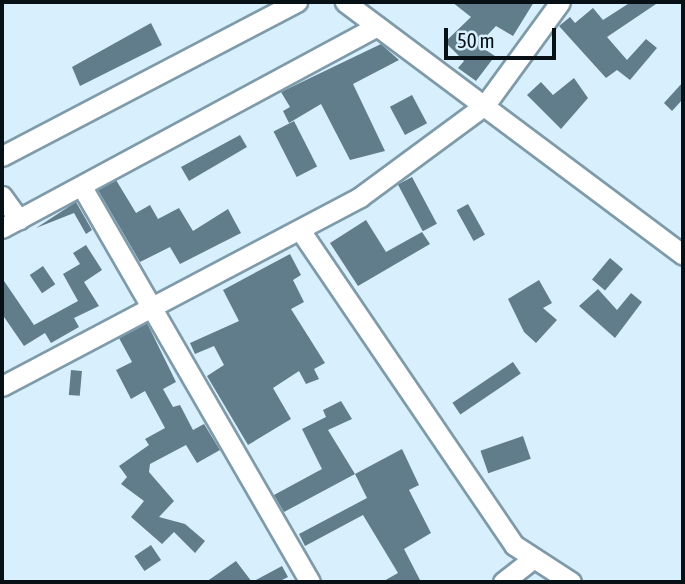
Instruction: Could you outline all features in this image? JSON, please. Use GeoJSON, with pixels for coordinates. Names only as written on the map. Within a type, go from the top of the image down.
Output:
{"type":"FeatureCollection","features":[{"type":"Feature","properties":{"kind":"street"},"geometry":{"type":"LineString","coordinates":[[2,156],[297,2]]}},
{"type":"Feature","properties":{"kind":"street"},"geometry":{"type":"LineString","coordinates":[[2,386],[360,197],[485,105],[560,2]]}},
{"type":"Feature","properties":{"kind":"street"},"geometry":{"type":"LineString","coordinates":[[351,3],[377,26],[683,255]]}},
{"type":"Feature","properties":{"kind":"street"},"geometry":{"type":"LineString","coordinates":[[2,196],[11,224],[377,26]]}},
{"type":"Feature","properties":{"kind":"street"},"geometry":{"type":"LineString","coordinates":[[82,187],[310,582]]}},
{"type":"Feature","properties":{"kind":"street"},"geometry":{"type":"LineString","coordinates":[[300,230],[514,545],[571,582]]}},
{"type":"Feature","properties":{"kind":"street"},"geometry":{"type":"LineString","coordinates":[[503,582],[534,558]]}},
{"type":"Feature","properties":{"kind":"building"},"geometry":{"type":"Polygon","coordinates":[[[452,2],[534,2],[513,36],[496,26],[478,45],[495,56],[476,81],[458,68],[464,61],[445,42],[471,17],[452,2]]]}},
{"type":"Feature","properties":{"kind":"building"},"geometry":{"type":"Polygon","coordinates":[[[631,2],[659,2],[607,37],[627,60],[646,39],[657,48],[630,80],[617,70],[606,78],[559,26],[570,17],[575,23],[593,8],[603,20],[631,2]]]}},
{"type":"Feature","properties":{"kind":"building"},"geometry":{"type":"Polygon","coordinates":[[[151,23],[162,45],[80,86],[72,67],[151,23]]]}},
{"type":"Feature","properties":{"kind":"building"},"geometry":{"type":"Polygon","coordinates":[[[381,44],[399,60],[353,84],[385,151],[350,160],[321,104],[289,123],[283,111],[290,107],[281,92],[381,44]]]}},
{"type":"Feature","properties":{"kind":"building"},"geometry":{"type":"Polygon","coordinates":[[[574,78],[588,98],[561,129],[527,95],[541,82],[553,95],[574,78]]]}},
{"type":"Feature","properties":{"kind":"building"},"geometry":{"type":"Polygon","coordinates":[[[683,82],[683,99],[672,111],[664,103],[683,82]]]}},
{"type":"Feature","properties":{"kind":"building"},"geometry":{"type":"Polygon","coordinates":[[[412,95],[427,123],[405,135],[390,107],[412,95]]]}},
{"type":"Feature","properties":{"kind":"building"},"geometry":{"type":"Polygon","coordinates":[[[294,121],[317,166],[297,177],[274,131],[294,121]]]}},
{"type":"Feature","properties":{"kind":"building"},"geometry":{"type":"Polygon","coordinates":[[[240,135],[247,147],[189,181],[181,167],[240,135]]]}},
{"type":"Feature","properties":{"kind":"building"},"geometry":{"type":"Polygon","coordinates":[[[412,177],[437,224],[423,231],[398,185],[412,177]]]}},
{"type":"Feature","properties":{"kind":"building"},"geometry":{"type":"Polygon","coordinates":[[[116,180],[136,213],[150,205],[158,219],[179,208],[193,231],[228,209],[241,233],[180,264],[170,247],[140,262],[98,190],[116,180]]]}},
{"type":"Feature","properties":{"kind":"building"},"geometry":{"type":"Polygon","coordinates":[[[76,202],[92,230],[86,234],[74,213],[36,228],[76,202]]]}},
{"type":"Feature","properties":{"kind":"building"},"geometry":{"type":"Polygon","coordinates":[[[468,204],[485,235],[474,241],[457,210],[468,204]]]}},
{"type":"Feature","properties":{"kind":"building"},"geometry":{"type":"Polygon","coordinates":[[[366,220],[386,252],[422,232],[430,244],[358,286],[330,243],[366,220]]]}},
{"type":"Feature","properties":{"kind":"building"},"geometry":{"type":"Polygon","coordinates":[[[86,245],[102,270],[84,282],[99,306],[74,318],[79,327],[51,343],[45,333],[24,346],[2,314],[2,278],[34,325],[78,301],[63,274],[80,264],[73,253],[86,245]]]}},
{"type":"Feature","properties":{"kind":"building"},"geometry":{"type":"Polygon","coordinates":[[[290,254],[301,275],[293,280],[304,302],[291,309],[325,363],[314,369],[319,379],[306,384],[299,371],[273,388],[291,419],[248,445],[207,376],[224,365],[214,346],[195,354],[190,343],[239,321],[223,290],[290,254]]]}},
{"type":"Feature","properties":{"kind":"building"},"geometry":{"type":"Polygon","coordinates":[[[610,258],[623,269],[605,290],[592,279],[610,258]]]}},
{"type":"Feature","properties":{"kind":"building"},"geometry":{"type":"Polygon","coordinates":[[[43,266],[55,284],[42,293],[30,275],[43,266]]]}},
{"type":"Feature","properties":{"kind":"building"},"geometry":{"type":"Polygon","coordinates":[[[539,280],[552,303],[543,308],[557,320],[536,343],[524,332],[508,299],[539,280]]]}},
{"type":"Feature","properties":{"kind":"building"},"geometry":{"type":"Polygon","coordinates":[[[598,289],[617,310],[631,293],[642,302],[615,338],[579,306],[598,289]]]}},
{"type":"Feature","properties":{"kind":"building"},"geometry":{"type":"Polygon","coordinates":[[[147,323],[176,382],[163,389],[173,407],[180,405],[193,430],[204,424],[220,450],[197,463],[186,445],[150,464],[149,472],[174,501],[159,517],[185,524],[205,541],[195,553],[174,532],[162,544],[131,517],[144,501],[121,484],[127,477],[119,466],[149,445],[145,439],[165,428],[145,391],[131,399],[116,370],[132,362],[119,338],[147,323]]]}},
{"type":"Feature","properties":{"kind":"building"},"geometry":{"type":"Polygon","coordinates":[[[513,362],[521,374],[460,414],[452,403],[513,362]]]}},
{"type":"Feature","properties":{"kind":"building"},"geometry":{"type":"Polygon","coordinates":[[[71,370],[82,371],[80,396],[69,395],[71,370]]]}},
{"type":"Feature","properties":{"kind":"building"},"geometry":{"type":"Polygon","coordinates":[[[341,401],[352,419],[328,430],[355,474],[284,512],[274,495],[322,469],[302,429],[326,417],[323,410],[341,401]]]}},
{"type":"Feature","properties":{"kind":"building"},"geometry":{"type":"Polygon","coordinates":[[[523,436],[531,459],[488,473],[480,451],[523,436]]]}},
{"type":"Feature","properties":{"kind":"building"},"geometry":{"type":"Polygon","coordinates":[[[402,449],[419,485],[409,490],[431,533],[404,549],[421,582],[382,582],[398,573],[363,515],[305,546],[299,534],[367,498],[355,474],[402,449]]]}},
{"type":"Feature","properties":{"kind":"building"},"geometry":{"type":"Polygon","coordinates":[[[151,545],[161,560],[144,571],[134,556],[151,545]]]}},
{"type":"Feature","properties":{"kind":"building"},"geometry":{"type":"Polygon","coordinates":[[[236,561],[252,582],[206,582],[236,561]]]}},
{"type":"Feature","properties":{"kind":"building"},"geometry":{"type":"Polygon","coordinates":[[[282,566],[288,577],[278,582],[252,582],[282,566]]]}}]}
